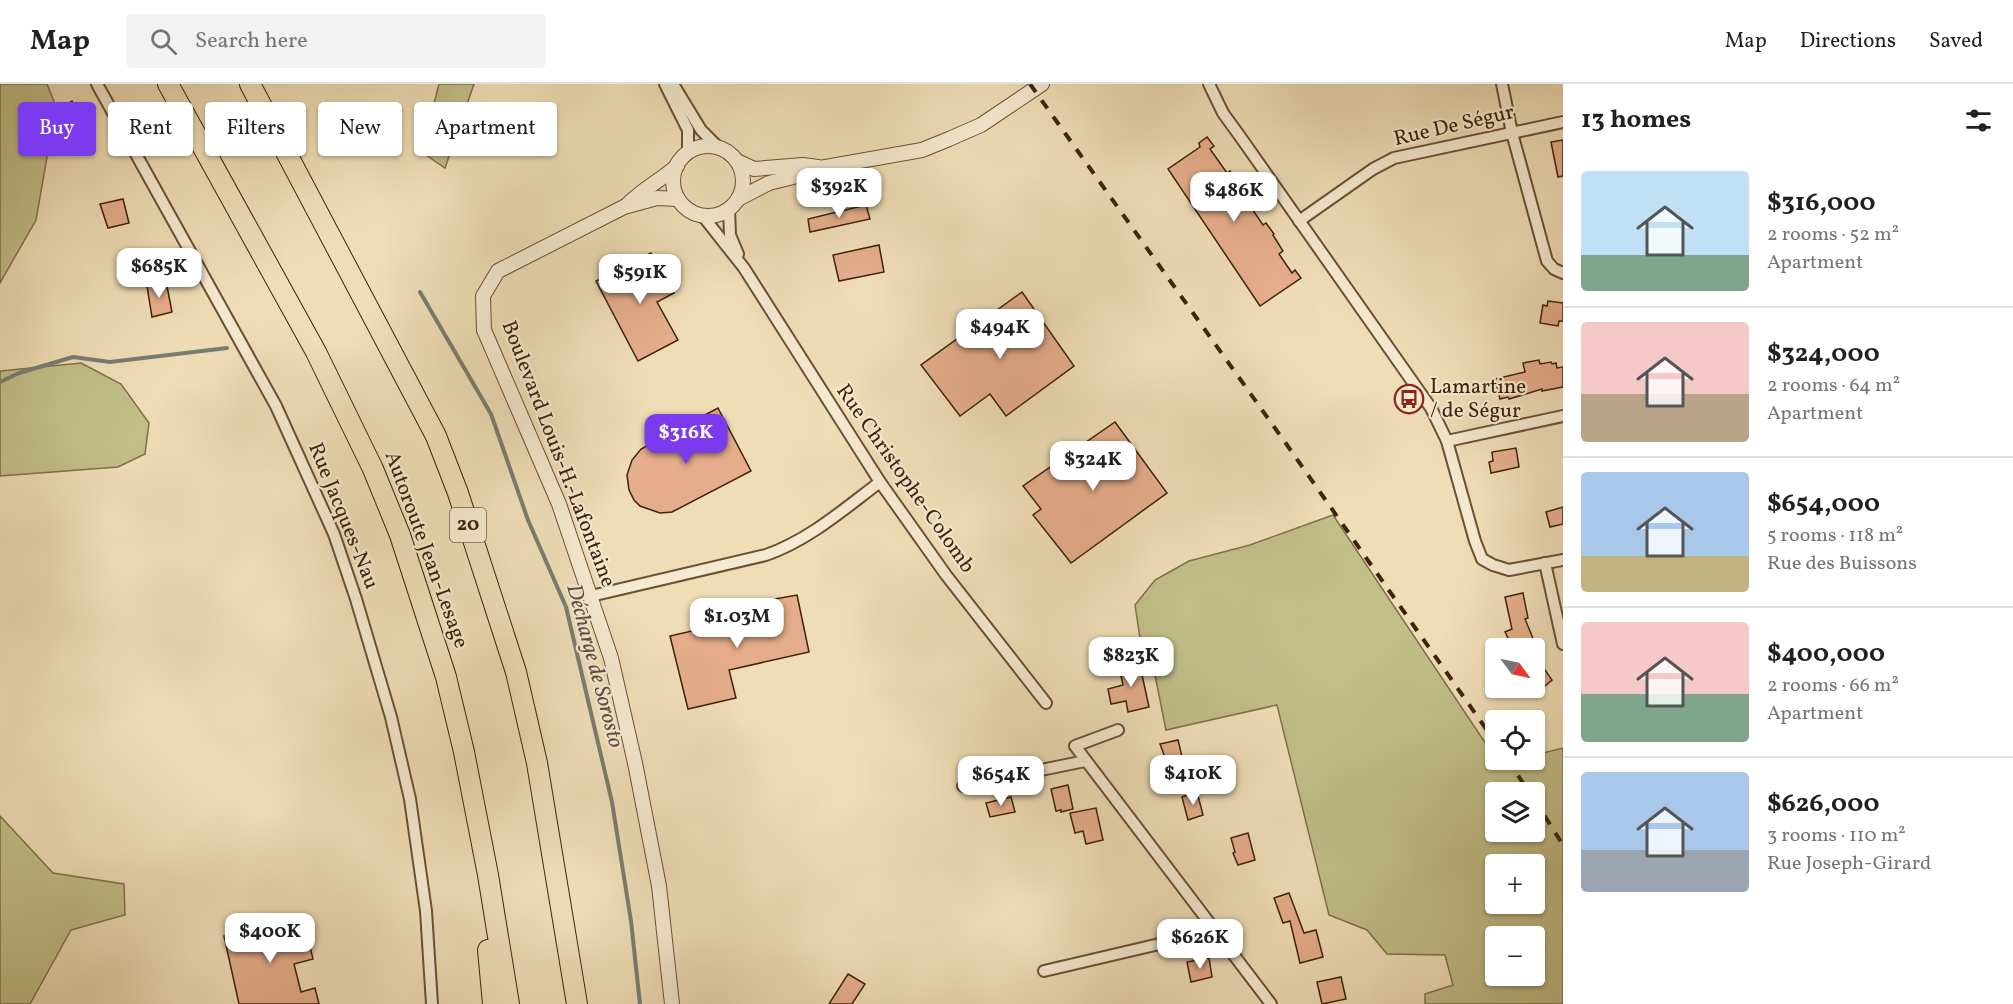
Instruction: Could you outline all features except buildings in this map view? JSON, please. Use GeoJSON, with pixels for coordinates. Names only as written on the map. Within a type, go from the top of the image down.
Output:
{"type":"FeatureCollection","features":[{"type":"Feature","properties":{"kind":"highway","name":"Autoroute Jean-Lesage"},"geometry":{"type":"LineString","coordinates":[[168,84],[316,352],[373,469],[400,535],[446,677],[479,831],[509,1004]]}},
{"type":"Feature","properties":{"kind":"highway","name":"Autoroute Jean-Lesage"},"geometry":{"type":"LineString","coordinates":[[250,84],[436,436],[458,493],[516,672],[537,764],[577,1004]]}},
{"type":"Feature","properties":{"kind":"highway"},"geometry":{"type":"LineString","coordinates":[[537,764],[553,815],[590,1004]]}},
{"type":"Feature","properties":{"kind":"highway"},"geometry":{"type":"LineString","coordinates":[[479,831],[478,857],[493,1004]]}},
{"type":"Feature","properties":{"kind":"street","name":"Rue Jacques-Nau"},"geometry":{"type":"LineString","coordinates":[[97,84],[276,406],[334,534],[356,598],[391,717],[410,799],[425,900],[432,1004]]}},
{"type":"Feature","properties":{"kind":"street"},"geometry":{"type":"LineString","coordinates":[[665,84],[688,130],[688,153]]}},
{"type":"Feature","properties":{"kind":"street"},"geometry":{"type":"LineString","coordinates":[[673,84],[701,130],[718,147],[737,160],[754,169],[803,165],[820,168]]}},
{"type":"Feature","properties":{"kind":"street"},"geometry":{"type":"LineString","coordinates":[[718,147],[698,147],[688,153],[677,166],[673,181],[678,199],[687,209],[702,215],[717,215],[769,183],[820,168],[921,150],[981,125],[1042,84]]}},
{"type":"Feature","properties":{"kind":"street"},"geometry":{"type":"LineString","coordinates":[[1209,84],[1224,113],[1431,408],[1447,441],[1475,541],[1482,558],[1493,566],[1509,570],[1563,560]]}},
{"type":"Feature","properties":{"kind":"street"},"geometry":{"type":"LineString","coordinates":[[1502,84],[1512,133],[1547,261],[1554,269],[1563,273]]}},
{"type":"Feature","properties":{"kind":"street","name":"Rue De Ségur"},"geometry":{"type":"LineString","coordinates":[[1299,221],[1373,169],[1394,158],[1563,122]]}},
{"type":"Feature","properties":{"kind":"street"},"geometry":{"type":"LineString","coordinates":[[733,204],[740,196],[744,179],[737,160]]}},
{"type":"Feature","properties":{"kind":"street","name":"Boulevard Louis-H.-Lafontaine"},"geometry":{"type":"LineString","coordinates":[[624,207],[636,195],[664,178],[677,166]]}},
{"type":"Feature","properties":{"kind":"street","name":"Boulevard Louis-H.-Lafontaine"},"geometry":{"type":"LineString","coordinates":[[672,1004],[659,886],[635,763],[610,658],[559,504],[483,330],[483,296],[498,271],[624,207],[657,198],[678,199]]}},
{"type":"Feature","properties":{"kind":"street","name":"Rue Christophe-Colomb"},"geometry":{"type":"LineString","coordinates":[[733,204],[730,235],[744,268]]}},
{"type":"Feature","properties":{"kind":"street","name":"Rue Christophe-Colomb"},"geometry":{"type":"LineString","coordinates":[[702,215],[744,268],[880,482],[946,575],[1046,704]]}},
{"type":"Feature","properties":{"kind":"street"},"geometry":{"type":"LineString","coordinates":[[1447,441],[1563,416]]}},
{"type":"Feature","properties":{"kind":"street"},"geometry":{"type":"LineString","coordinates":[[591,596],[766,555],[786,548],[805,537],[880,482]]}},
{"type":"Feature","properties":{"kind":"street"},"geometry":{"type":"LineString","coordinates":[[1545,563],[1563,644]]}},
{"type":"Feature","properties":{"kind":"street"},"geometry":{"type":"LineString","coordinates":[[1119,730],[1075,746],[1271,1004]]}},
{"type":"Feature","properties":{"kind":"street"},"geometry":{"type":"LineString","coordinates":[[963,786],[1085,761]]}},
{"type":"Feature","properties":{"kind":"street"},"geometry":{"type":"LineString","coordinates":[[1044,971],[1215,931]]}},
{"type":"Feature","properties":{"kind":"shaded area"},"geometry":{"type":"Polygon","coordinates":[[[0,84],[47,84],[54,102],[18,102],[18,156],[47,156],[36,220],[0,283],[0,84]]]}},
{"type":"Feature","properties":{"kind":"shaded area"},"geometry":{"type":"Polygon","coordinates":[[[439,84],[474,84],[468,102],[434,102],[439,84]]]}},
{"type":"Feature","properties":{"kind":"shaded area"},"geometry":{"type":"Polygon","coordinates":[[[427,156],[449,156],[445,168],[427,156]]]}},
{"type":"Feature","properties":{"kind":"shaded area"},"geometry":{"type":"Polygon","coordinates":[[[81,363],[121,384],[149,423],[145,454],[118,467],[0,476],[0,371],[81,363]]]}},
{"type":"Feature","properties":{"kind":"shaded area"},"geometry":{"type":"Polygon","coordinates":[[[1333,515],[1485,743],[1485,770],[1545,770],[1545,752],[1563,748],[1563,1004],[1425,1004],[1425,994],[1453,985],[1445,955],[1387,954],[1367,930],[1329,915],[1277,705],[1166,730],[1152,660],[1140,638],[1135,605],[1155,580],[1189,561],[1250,545],[1333,515]]]}},
{"type":"Feature","properties":{"kind":"shaded area"},"geometry":{"type":"Polygon","coordinates":[[[0,816],[53,873],[124,884],[125,915],[71,930],[30,1004],[0,1004],[0,816]]]}},
{"type":"Feature","properties":{"kind":"waterway","name":"Décharge de Sorosto"},"geometry":{"type":"LineString","coordinates":[[420,292],[491,414],[528,520],[566,607],[612,802],[631,921],[640,1004]]}},
{"type":"Feature","properties":{"kind":"waterway","name":"Décharge de Sorosto"},"geometry":{"type":"LineString","coordinates":[[0,382],[19,373],[73,357],[110,362],[227,348]]}},
{"type":"Feature","properties":{"kind":"railway"},"geometry":{"type":"LineString","coordinates":[[1030,84],[1485,727]]}},
{"type":"Feature","properties":{"kind":"railway"},"geometry":{"type":"LineString","coordinates":[[1514,770],[1522,782]]}},
{"type":"Feature","properties":{"kind":"railway"},"geometry":{"type":"LineString","coordinates":[[1545,816],[1563,845]]}},
{"type":"Feature","properties":{"kind":"place","name":"Lamartine / de Ségur"},"geometry":{"type":"Point","coordinates":[1409,399]}}]}
